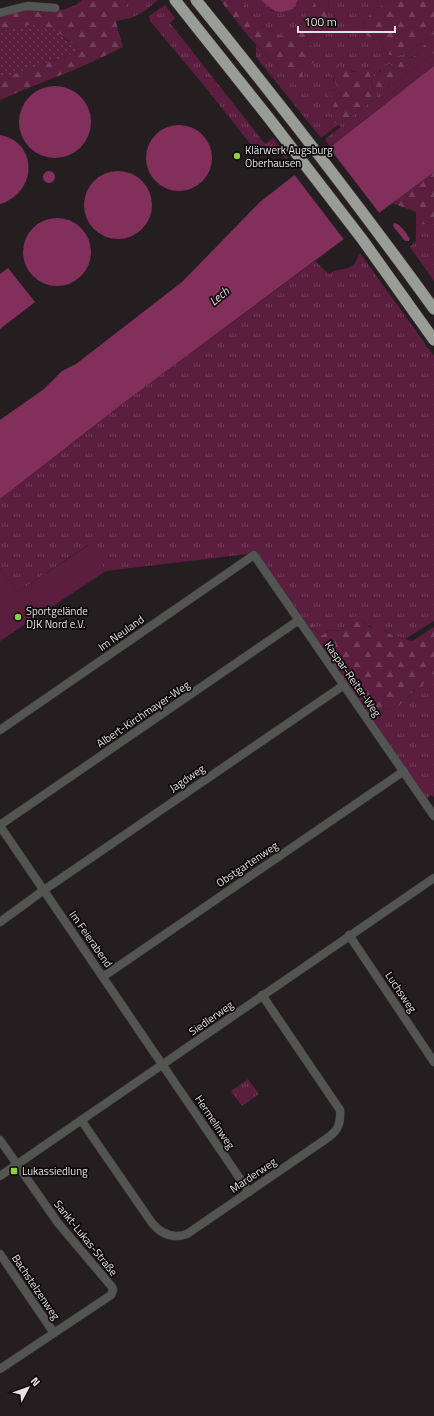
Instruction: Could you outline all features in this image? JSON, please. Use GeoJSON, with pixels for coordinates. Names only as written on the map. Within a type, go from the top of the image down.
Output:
{"type":"FeatureCollection","features":[{"type":"Feature","properties":{"kind":"highway"},"geometry":{"type":"LineString","coordinates":[[175,0],[296,152],[362,239],[434,340]]}},
{"type":"Feature","properties":{"kind":"highway"},"geometry":{"type":"LineString","coordinates":[[196,0],[310,142],[434,309]]}},
{"type":"Feature","properties":{"kind":"street"},"geometry":{"type":"LineString","coordinates":[[0,13],[27,6],[56,10],[50,0]]}},
{"type":"Feature","properties":{"kind":"street","name":"Kaspar-Reiter-Weg"},"geometry":{"type":"LineString","coordinates":[[254,556],[434,816]]}},
{"type":"Feature","properties":{"kind":"street","name":"Im Neuland"},"geometry":{"type":"LineString","coordinates":[[0,730],[254,556]]}},
{"type":"Feature","properties":{"kind":"street","name":"Albert-Kirchmayer-Weg"},"geometry":{"type":"LineString","coordinates":[[0,825],[299,620]]}},
{"type":"Feature","properties":{"kind":"street","name":"Jagdweg"},"geometry":{"type":"LineString","coordinates":[[0,922],[44,890],[344,684]]}},
{"type":"Feature","properties":{"kind":"street","name":"Obstgartenweg"},"geometry":{"type":"LineString","coordinates":[[104,976],[404,772]]}},
{"type":"Feature","properties":{"kind":"street","name":"Im Feierabend"},"geometry":{"type":"LineString","coordinates":[[0,825],[163,1064]]}},
{"type":"Feature","properties":{"kind":"street","name":"Siedlerweg"},"geometry":{"type":"LineString","coordinates":[[0,1176],[434,878]]}},
{"type":"Feature","properties":{"kind":"street","name":"Luchsweg"},"geometry":{"type":"LineString","coordinates":[[349,935],[434,1062]]}},
{"type":"Feature","properties":{"kind":"street","name":"Marderweg"},"geometry":{"type":"LineString","coordinates":[[81,1120],[152,1223],[161,1232],[168,1236],[187,1234],[249,1192],[328,1137],[336,1130],[340,1121],[340,1110],[338,1106],[262,995]]}},
{"type":"Feature","properties":{"kind":"street","name":"Hermelinweg"},"geometry":{"type":"LineString","coordinates":[[163,1064],[249,1192]]}},
{"type":"Feature","properties":{"kind":"street"},"geometry":{"type":"LineString","coordinates":[[0,1140],[18,1164]]}},
{"type":"Feature","properties":{"kind":"street","name":"Sankt-Lukas-Straße"},"geometry":{"type":"LineString","coordinates":[[0,1369],[111,1295],[113,1290],[58,1223],[18,1164]]}},
{"type":"Feature","properties":{"kind":"street","name":"Bachstelzenweg"},"geometry":{"type":"LineString","coordinates":[[1,1257],[54,1333]]}},
{"type":"Feature","properties":{"kind":"green space"},"geometry":{"type":"Polygon","coordinates":[[[82,0],[129,0],[116,22],[123,47],[108,55],[0,100],[0,79],[81,51],[60,34],[8,29],[0,32],[0,13],[28,9],[40,12],[55,8],[62,10],[74,6],[82,0]]]}},
{"type":"Feature","properties":{"kind":"green space"},"geometry":{"type":"Polygon","coordinates":[[[129,0],[158,0],[139,14],[116,21],[129,0]]]}},
{"type":"Feature","properties":{"kind":"green space"},"geometry":{"type":"Polygon","coordinates":[[[220,0],[241,0],[261,26],[281,36],[300,25],[314,4],[314,0],[328,0],[328,12],[326,18],[307,42],[319,56],[304,70],[302,78],[295,85],[249,37],[220,0]]]}},
{"type":"Feature","properties":{"kind":"green space"},"geometry":{"type":"Polygon","coordinates":[[[241,0],[261,0],[273,11],[293,9],[298,0],[314,0],[314,4],[300,25],[281,36],[261,26],[241,0]]]}},
{"type":"Feature","properties":{"kind":"green space"},"geometry":{"type":"Polygon","coordinates":[[[328,0],[389,0],[383,2],[380,8],[369,16],[362,25],[364,34],[372,40],[378,38],[389,55],[396,56],[405,54],[434,34],[434,43],[427,42],[415,55],[402,62],[397,70],[390,64],[380,69],[376,74],[375,85],[379,90],[385,91],[434,53],[434,66],[330,147],[325,139],[341,127],[338,125],[321,138],[256,57],[256,45],[295,84],[304,74],[303,70],[312,64],[307,42],[326,18],[328,0]],[[346,67],[333,77],[338,88],[332,91],[330,89],[329,97],[340,92],[342,95],[335,102],[331,110],[339,125],[377,97],[372,85],[370,73],[366,68],[356,72],[346,67]]]}},
{"type":"Feature","properties":{"kind":"green space"},"geometry":{"type":"Polygon","coordinates":[[[389,0],[434,0],[434,34],[405,54],[396,56],[389,55],[378,38],[372,40],[361,30],[367,18],[379,9],[383,2],[389,0]]]}},
{"type":"Feature","properties":{"kind":"green space"},"geometry":{"type":"Polygon","coordinates":[[[165,5],[175,18],[170,23],[265,144],[273,138],[288,158],[286,159],[278,150],[272,153],[261,154],[255,150],[150,21],[149,16],[165,5]]]}},
{"type":"Feature","properties":{"kind":"green space"},"geometry":{"type":"Polygon","coordinates":[[[23,25],[34,25],[57,30],[60,35],[81,51],[0,79],[0,32],[23,25]]]}},
{"type":"Feature","properties":{"kind":"green space"},"geometry":{"type":"Polygon","coordinates":[[[430,41],[434,43],[434,53],[385,91],[381,92],[375,85],[374,76],[381,71],[381,68],[389,64],[397,70],[400,62],[413,57],[427,42],[430,41]]]}},
{"type":"Feature","properties":{"kind":"green space"},"geometry":{"type":"Polygon","coordinates":[[[337,66],[343,68],[349,66],[351,71],[355,72],[363,67],[368,70],[377,97],[339,125],[334,122],[331,110],[335,102],[342,95],[340,92],[329,97],[325,95],[325,92],[328,89],[333,91],[338,88],[331,74],[337,66]]]}},
{"type":"Feature","properties":{"kind":"green space"},"geometry":{"type":"Polygon","coordinates":[[[434,172],[434,223],[416,225],[416,212],[392,203],[434,172]]]}},
{"type":"Feature","properties":{"kind":"green space"},"geometry":{"type":"Polygon","coordinates":[[[434,223],[434,281],[410,247],[416,241],[416,225],[434,223]]]}},
{"type":"Feature","properties":{"kind":"green space"},"geometry":{"type":"Polygon","coordinates":[[[360,253],[434,356],[434,621],[405,639],[390,634],[385,630],[372,628],[360,619],[343,631],[329,630],[323,635],[317,633],[312,622],[305,623],[255,553],[106,571],[88,545],[18,592],[0,568],[0,499],[126,401],[315,261],[329,274],[331,272],[346,269],[352,266],[360,253]]]}},
{"type":"Feature","properties":{"kind":"green space","name":"Sportgelände DJK Nord e.V."},"geometry":{"type":"Polygon","coordinates":[[[89,545],[106,571],[0,641],[0,568],[18,592],[89,545]]]}},
{"type":"Feature","properties":{"kind":"green space"},"geometry":{"type":"Polygon","coordinates":[[[360,619],[371,628],[379,628],[392,635],[412,641],[434,627],[434,674],[426,678],[422,687],[406,698],[398,707],[375,711],[369,715],[305,623],[312,622],[317,633],[323,635],[329,630],[343,631],[360,619]]]}},
{"type":"Feature","properties":{"kind":"green space"},"geometry":{"type":"Polygon","coordinates":[[[434,674],[434,797],[431,795],[427,799],[369,715],[375,711],[398,707],[416,690],[422,687],[426,678],[434,674]]]}},
{"type":"Feature","properties":{"kind":"green space"},"geometry":{"type":"Polygon","coordinates":[[[248,1079],[259,1094],[242,1106],[231,1091],[248,1079]]]}},
{"type":"Feature","properties":{"kind":"water"},"geometry":{"type":"Polygon","coordinates":[[[261,0],[298,0],[293,9],[279,12],[272,9],[261,0]]]}},
{"type":"Feature","properties":{"kind":"water","name":"Lech"},"geometry":{"type":"Polygon","coordinates":[[[434,66],[434,172],[126,401],[0,499],[0,420],[44,389],[62,371],[76,364],[182,282],[260,202],[434,66]]]}},
{"type":"Feature","properties":{"kind":"water"},"geometry":{"type":"Polygon","coordinates":[[[55,86],[75,92],[85,102],[91,122],[85,142],[75,152],[55,158],[35,152],[25,142],[19,122],[25,102],[35,92],[55,86]]]}},
{"type":"Feature","properties":{"kind":"water"},"geometry":{"type":"Polygon","coordinates":[[[172,125],[186,125],[198,130],[207,139],[212,151],[210,171],[203,182],[186,191],[172,191],[160,186],[151,177],[146,165],[146,151],[151,139],[160,130],[172,125]]]}},
{"type":"Feature","properties":{"kind":"water"},"geometry":{"type":"Polygon","coordinates":[[[0,135],[12,139],[21,147],[27,157],[28,168],[27,179],[21,189],[12,198],[0,204],[0,135]]]}},
{"type":"Feature","properties":{"kind":"water"},"geometry":{"type":"Polygon","coordinates":[[[47,171],[51,171],[55,177],[51,183],[47,183],[43,179],[43,175],[47,171]]]}},
{"type":"Feature","properties":{"kind":"water"},"geometry":{"type":"Polygon","coordinates":[[[118,171],[131,174],[142,181],[149,192],[152,205],[149,218],[142,229],[131,236],[118,239],[105,236],[94,229],[87,218],[84,205],[87,192],[94,181],[105,174],[118,171]]]}},
{"type":"Feature","properties":{"kind":"water"},"geometry":{"type":"Polygon","coordinates":[[[57,218],[70,221],[81,228],[88,239],[91,252],[88,265],[81,276],[70,283],[57,286],[44,283],[33,276],[26,265],[23,252],[26,239],[33,228],[44,221],[57,218]]]}},
{"type":"Feature","properties":{"kind":"water"},"geometry":{"type":"Polygon","coordinates":[[[394,223],[403,229],[410,239],[409,241],[405,241],[393,226],[394,223]]]}},
{"type":"Feature","properties":{"kind":"water"},"geometry":{"type":"Polygon","coordinates":[[[8,268],[35,302],[0,329],[0,274],[8,268]]]}},
{"type":"Feature","properties":{"kind":"pier"},"geometry":{"type":"Polygon","coordinates":[[[328,146],[380,214],[345,241],[293,173],[328,146]]]}},
{"type":"Feature","properties":{"kind":"place","name":"Klärwerk Augsburg Oberhausen"},"geometry":{"type":"Point","coordinates":[237,156]}},
{"type":"Feature","properties":{"kind":"place","name":"Sportgelände DJK Nord e.V."},"geometry":{"type":"Point","coordinates":[18,617]}},
{"type":"Feature","properties":{"kind":"place","name":"Lukassiedlung"},"geometry":{"type":"Point","coordinates":[14,1171]}}]}
